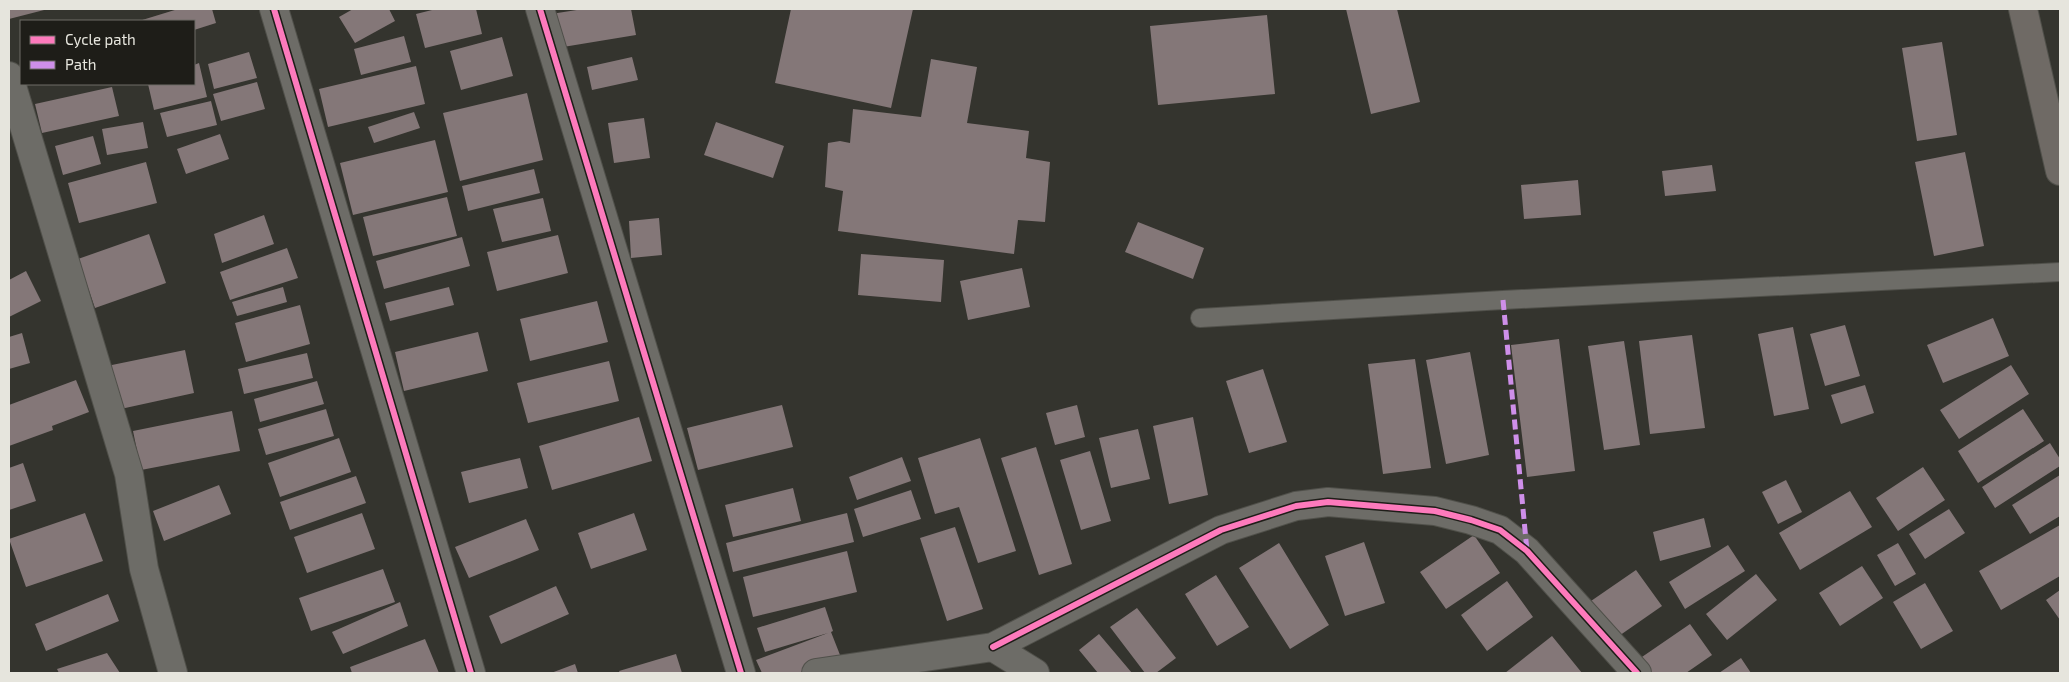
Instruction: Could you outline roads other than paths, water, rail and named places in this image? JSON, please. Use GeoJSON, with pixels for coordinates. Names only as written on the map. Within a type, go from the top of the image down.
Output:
{"type":"FeatureCollection","features":[{"type":"Feature","properties":{"kind":"main road"},"geometry":{"type":"LineString","coordinates":[[2023,9],[2060,171]]}},
{"type":"Feature","properties":{"kind":"street"},"geometry":{"type":"LineString","coordinates":[[274,9],[471,673]]}},
{"type":"Feature","properties":{"kind":"street"},"geometry":{"type":"LineString","coordinates":[[540,9],[741,673]]}},
{"type":"Feature","properties":{"kind":"street"},"geometry":{"type":"LineString","coordinates":[[9,76],[129,474],[144,569],[173,673]]}},
{"type":"Feature","properties":{"kind":"street"},"geometry":{"type":"LineString","coordinates":[[820,673],[993,647],[1221,530],[1296,506],[1328,502],[1435,511],[1500,530],[1526,551],[1637,673]]}},
{"type":"Feature","properties":{"kind":"street"},"geometry":{"type":"LineString","coordinates":[[993,647],[1035,673]]}},
{"type":"Feature","properties":{"kind":"lane"},"geometry":{"type":"LineString","coordinates":[[1200,318],[1494,300],[2060,272]]}}]}
